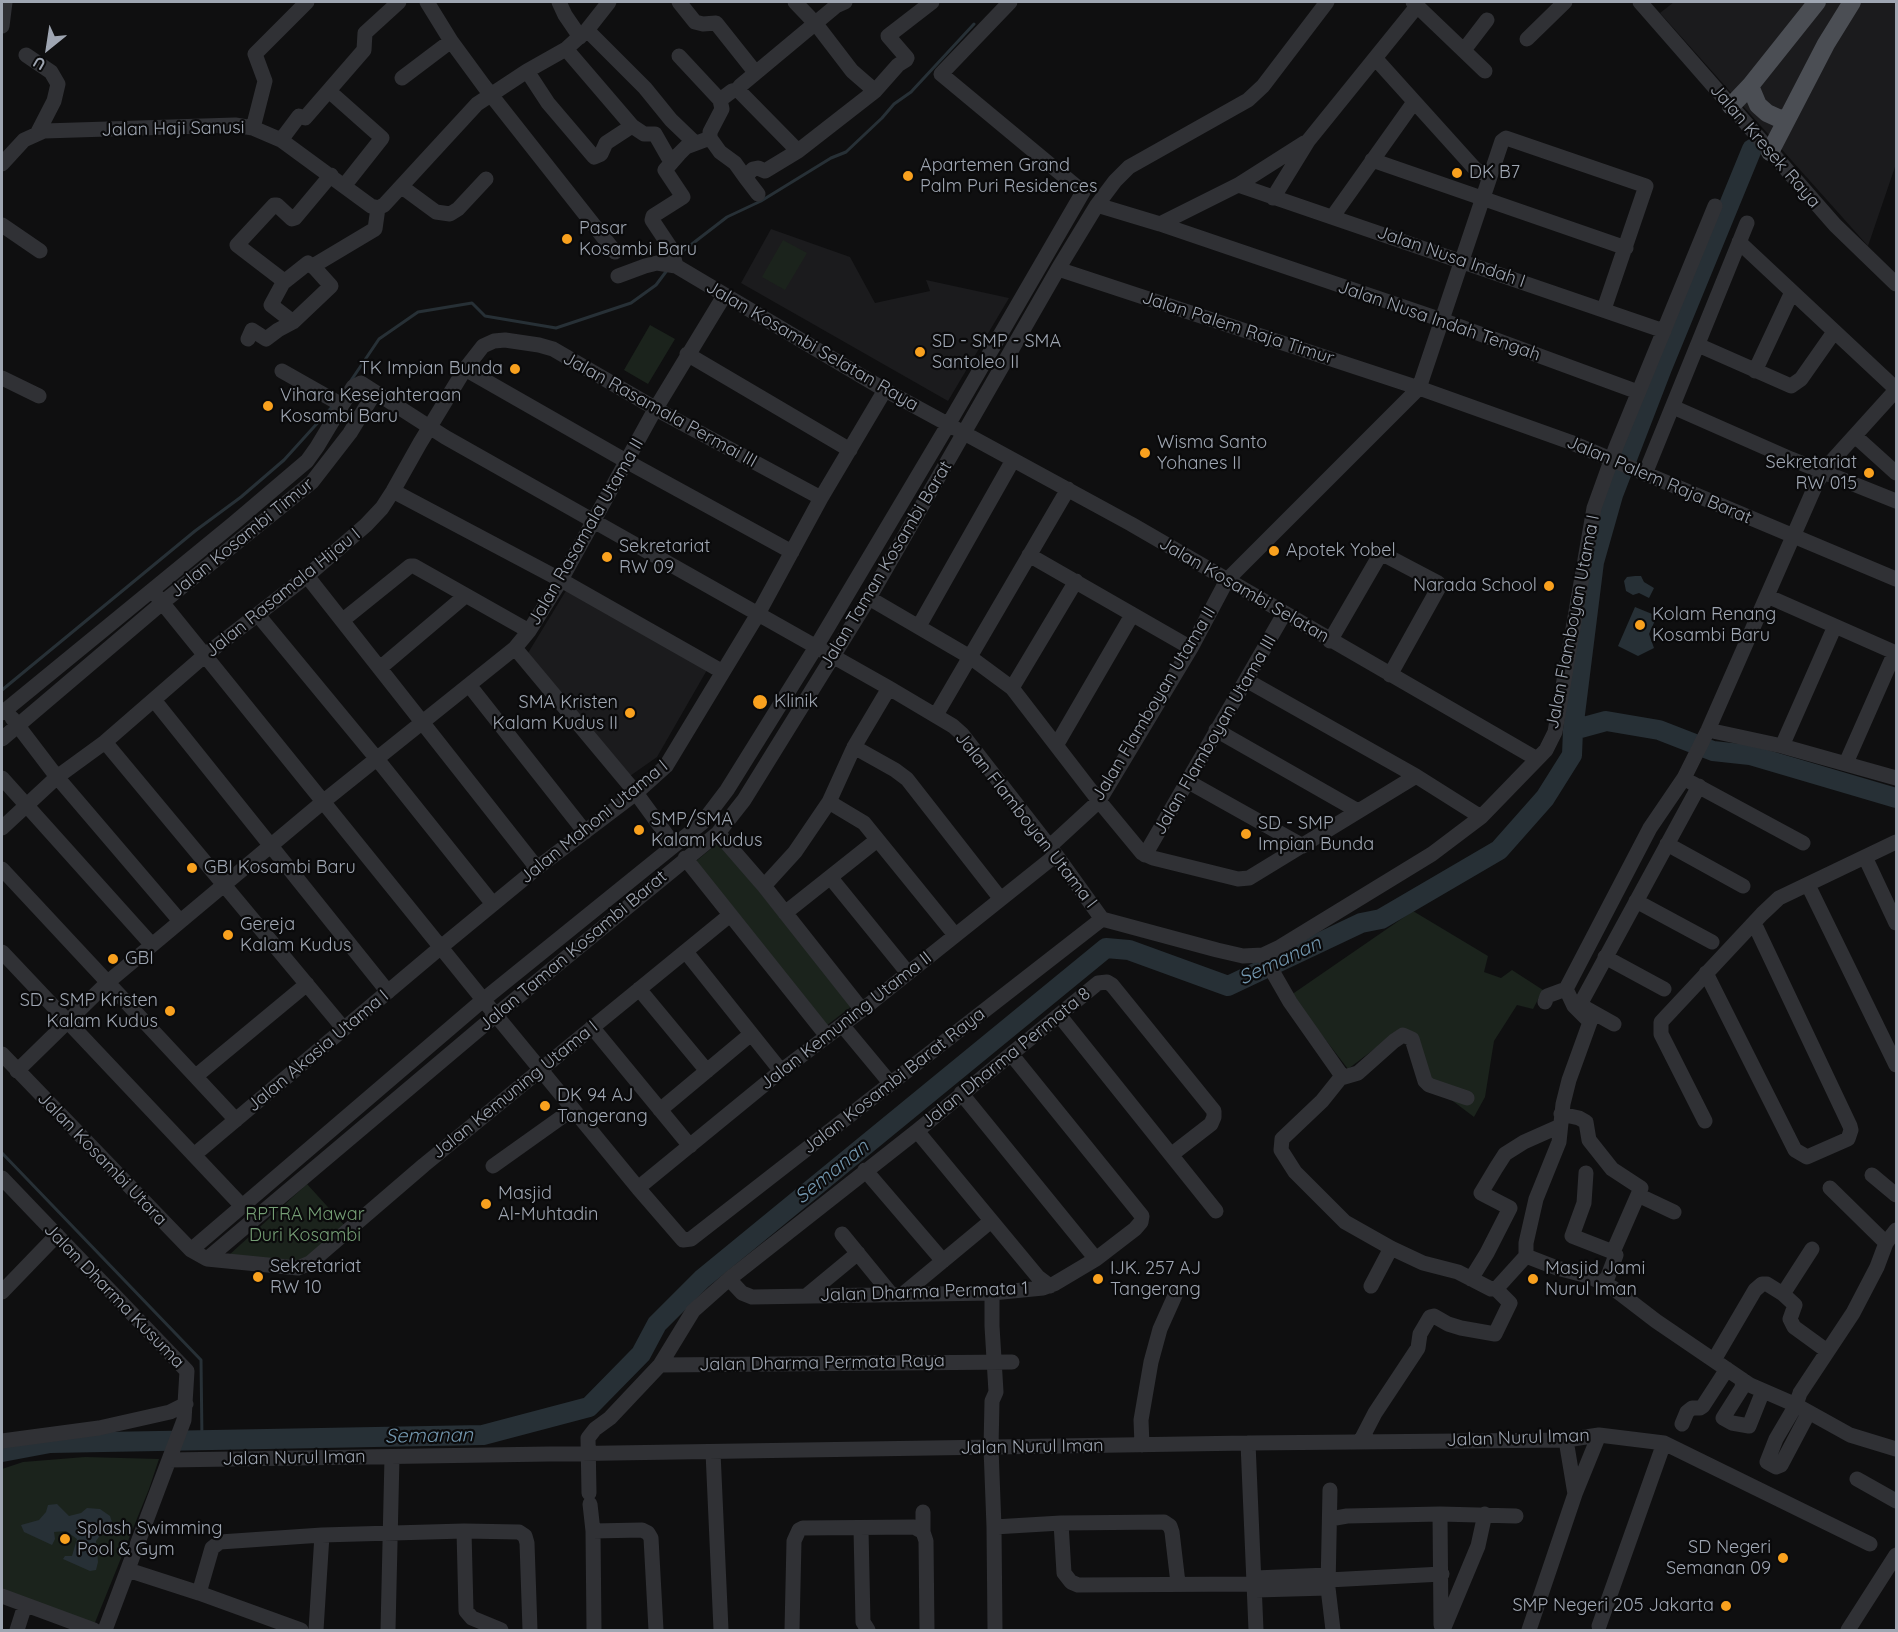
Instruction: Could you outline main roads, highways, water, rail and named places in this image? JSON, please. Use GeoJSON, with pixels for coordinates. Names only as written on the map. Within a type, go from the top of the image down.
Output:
{"type":"FeatureCollection","features":[{"type":"Feature","properties":{"kind":"main road"},"geometry":{"type":"LineString","coordinates":[[1731,106],[1750,86],[1817,2]]}},
{"type":"Feature","properties":{"kind":"main road"},"geometry":{"type":"LineString","coordinates":[[1770,152],[1826,44],[1852,2]]}},
{"type":"Feature","properties":{"kind":"main road"},"geometry":{"type":"LineString","coordinates":[[1800,24],[1817,28],[1826,44]]}},
{"type":"Feature","properties":{"kind":"main road"},"geometry":{"type":"LineString","coordinates":[[1750,86],[1758,105],[1778,118],[1787,119]]}},
{"type":"Feature","properties":{"kind":"waterway"},"geometry":{"type":"LineString","coordinates":[[679,254],[727,217],[761,201],[831,158],[846,152],[894,104],[911,92],[974,24]]}},
{"type":"Feature","properties":{"kind":"waterway"},"geometry":{"type":"LineString","coordinates":[[1752,149],[1662,368],[1613,495],[1594,562],[1573,730],[1606,721],[1659,730],[1713,751],[1750,755],[1896,798]]}},
{"type":"Feature","properties":{"kind":"waterway"},"geometry":{"type":"LineString","coordinates":[[350,382],[379,339],[418,312],[472,303],[485,316],[556,328],[631,303],[656,285],[668,269]]}},
{"type":"Feature","properties":{"kind":"waterway"},"geometry":{"type":"LineString","coordinates":[[2,690],[195,531],[241,497],[284,460],[332,407]]}},
{"type":"Feature","properties":{"kind":"waterway","name":"Semanan"},"geometry":{"type":"LineString","coordinates":[[2,1452],[50,1443],[483,1435],[589,1407],[641,1354],[657,1324],[702,1279],[1106,948],[1129,950],[1228,986],[1361,923],[1381,919],[1499,850],[1545,798],[1572,755],[1573,730]]}},
{"type":"Feature","properties":{"kind":"waterway"},"geometry":{"type":"LineString","coordinates":[[2,1153],[201,1360],[202,1440]]}},
{"type":"Feature","properties":{"kind":"place","name":"DK B7"},"geometry":{"type":"Point","coordinates":[1457,173]}},
{"type":"Feature","properties":{"kind":"place","name":"Apartemen Grand Palm Puri Residences"},"geometry":{"type":"Point","coordinates":[908,176]}},
{"type":"Feature","properties":{"kind":"place","name":"Pasar Kosambi Baru"},"geometry":{"type":"Point","coordinates":[567,239]}},
{"type":"Feature","properties":{"kind":"place","name":"SD - SMP - SMA Santoleo II"},"geometry":{"type":"Point","coordinates":[920,352]}},
{"type":"Feature","properties":{"kind":"place","name":"TK Impian Bunda"},"geometry":{"type":"Point","coordinates":[515,369]}},
{"type":"Feature","properties":{"kind":"place","name":"Vihara Kesejahteraan Kosambi Baru"},"geometry":{"type":"Point","coordinates":[268,406]}},
{"type":"Feature","properties":{"kind":"place","name":"Wisma Santo Yohanes II"},"geometry":{"type":"Point","coordinates":[1145,453]}},
{"type":"Feature","properties":{"kind":"place","name":"Sekretariat RW 015"},"geometry":{"type":"Point","coordinates":[1869,473]}},
{"type":"Feature","properties":{"kind":"place","name":"Apotek Yobel"},"geometry":{"type":"Point","coordinates":[1274,551]}},
{"type":"Feature","properties":{"kind":"place","name":"Sekretariat RW 09"},"geometry":{"type":"Point","coordinates":[607,557]}},
{"type":"Feature","properties":{"kind":"place","name":"Narada School"},"geometry":{"type":"Point","coordinates":[1549,586]}},
{"type":"Feature","properties":{"kind":"place","name":"Kolam Renang Kosambi Baru"},"geometry":{"type":"Point","coordinates":[1640,625]}},
{"type":"Feature","properties":{"kind":"place","name":"Klinik"},"geometry":{"type":"Point","coordinates":[760,702]}},
{"type":"Feature","properties":{"kind":"place","name":"SMA Kristen Kalam Kudus II"},"geometry":{"type":"Point","coordinates":[630,713]}},
{"type":"Feature","properties":{"kind":"place","name":"SMP/SMA Kalam Kudus"},"geometry":{"type":"Point","coordinates":[639,830]}},
{"type":"Feature","properties":{"kind":"place","name":"SD - SMP Impian Bunda"},"geometry":{"type":"Point","coordinates":[1246,834]}},
{"type":"Feature","properties":{"kind":"place","name":"GBI Kosambi Baru"},"geometry":{"type":"Point","coordinates":[192,868]}},
{"type":"Feature","properties":{"kind":"place","name":"Gereja Kalam Kudus"},"geometry":{"type":"Point","coordinates":[228,935]}},
{"type":"Feature","properties":{"kind":"place","name":"GBI"},"geometry":{"type":"Point","coordinates":[113,959]}},
{"type":"Feature","properties":{"kind":"place","name":"SD - SMP Kristen Kalam Kudus"},"geometry":{"type":"Point","coordinates":[170,1011]}},
{"type":"Feature","properties":{"kind":"place","name":"DK 94 AJ Tangerang"},"geometry":{"type":"Point","coordinates":[545,1106]}},
{"type":"Feature","properties":{"kind":"place","name":"Masjid Al-Muhtadin"},"geometry":{"type":"Point","coordinates":[486,1204]}},
{"type":"Feature","properties":{"kind":"place","name":"Sekretariat RW 10"},"geometry":{"type":"Point","coordinates":[258,1277]}},
{"type":"Feature","properties":{"kind":"place","name":"IJK. 257 AJ Tangerang"},"geometry":{"type":"Point","coordinates":[1098,1279]}},
{"type":"Feature","properties":{"kind":"place","name":"Masjid Jami Nurul Iman"},"geometry":{"type":"Point","coordinates":[1533,1279]}},
{"type":"Feature","properties":{"kind":"place","name":"Splash Swimming Pool & Gym"},"geometry":{"type":"Point","coordinates":[65,1539]}},
{"type":"Feature","properties":{"kind":"place","name":"SD Negeri Semanan 09"},"geometry":{"type":"Point","coordinates":[1783,1558]}},
{"type":"Feature","properties":{"kind":"place","name":"SMP Negeri 205 Jakarta"},"geometry":{"type":"Point","coordinates":[1726,1606]}},
{"type":"Feature","properties":{"kind":"park label","name":"RPTRA Mawar Duri Kosambi"},"geometry":{"type":"Point","coordinates":[305,1225]}}]}
